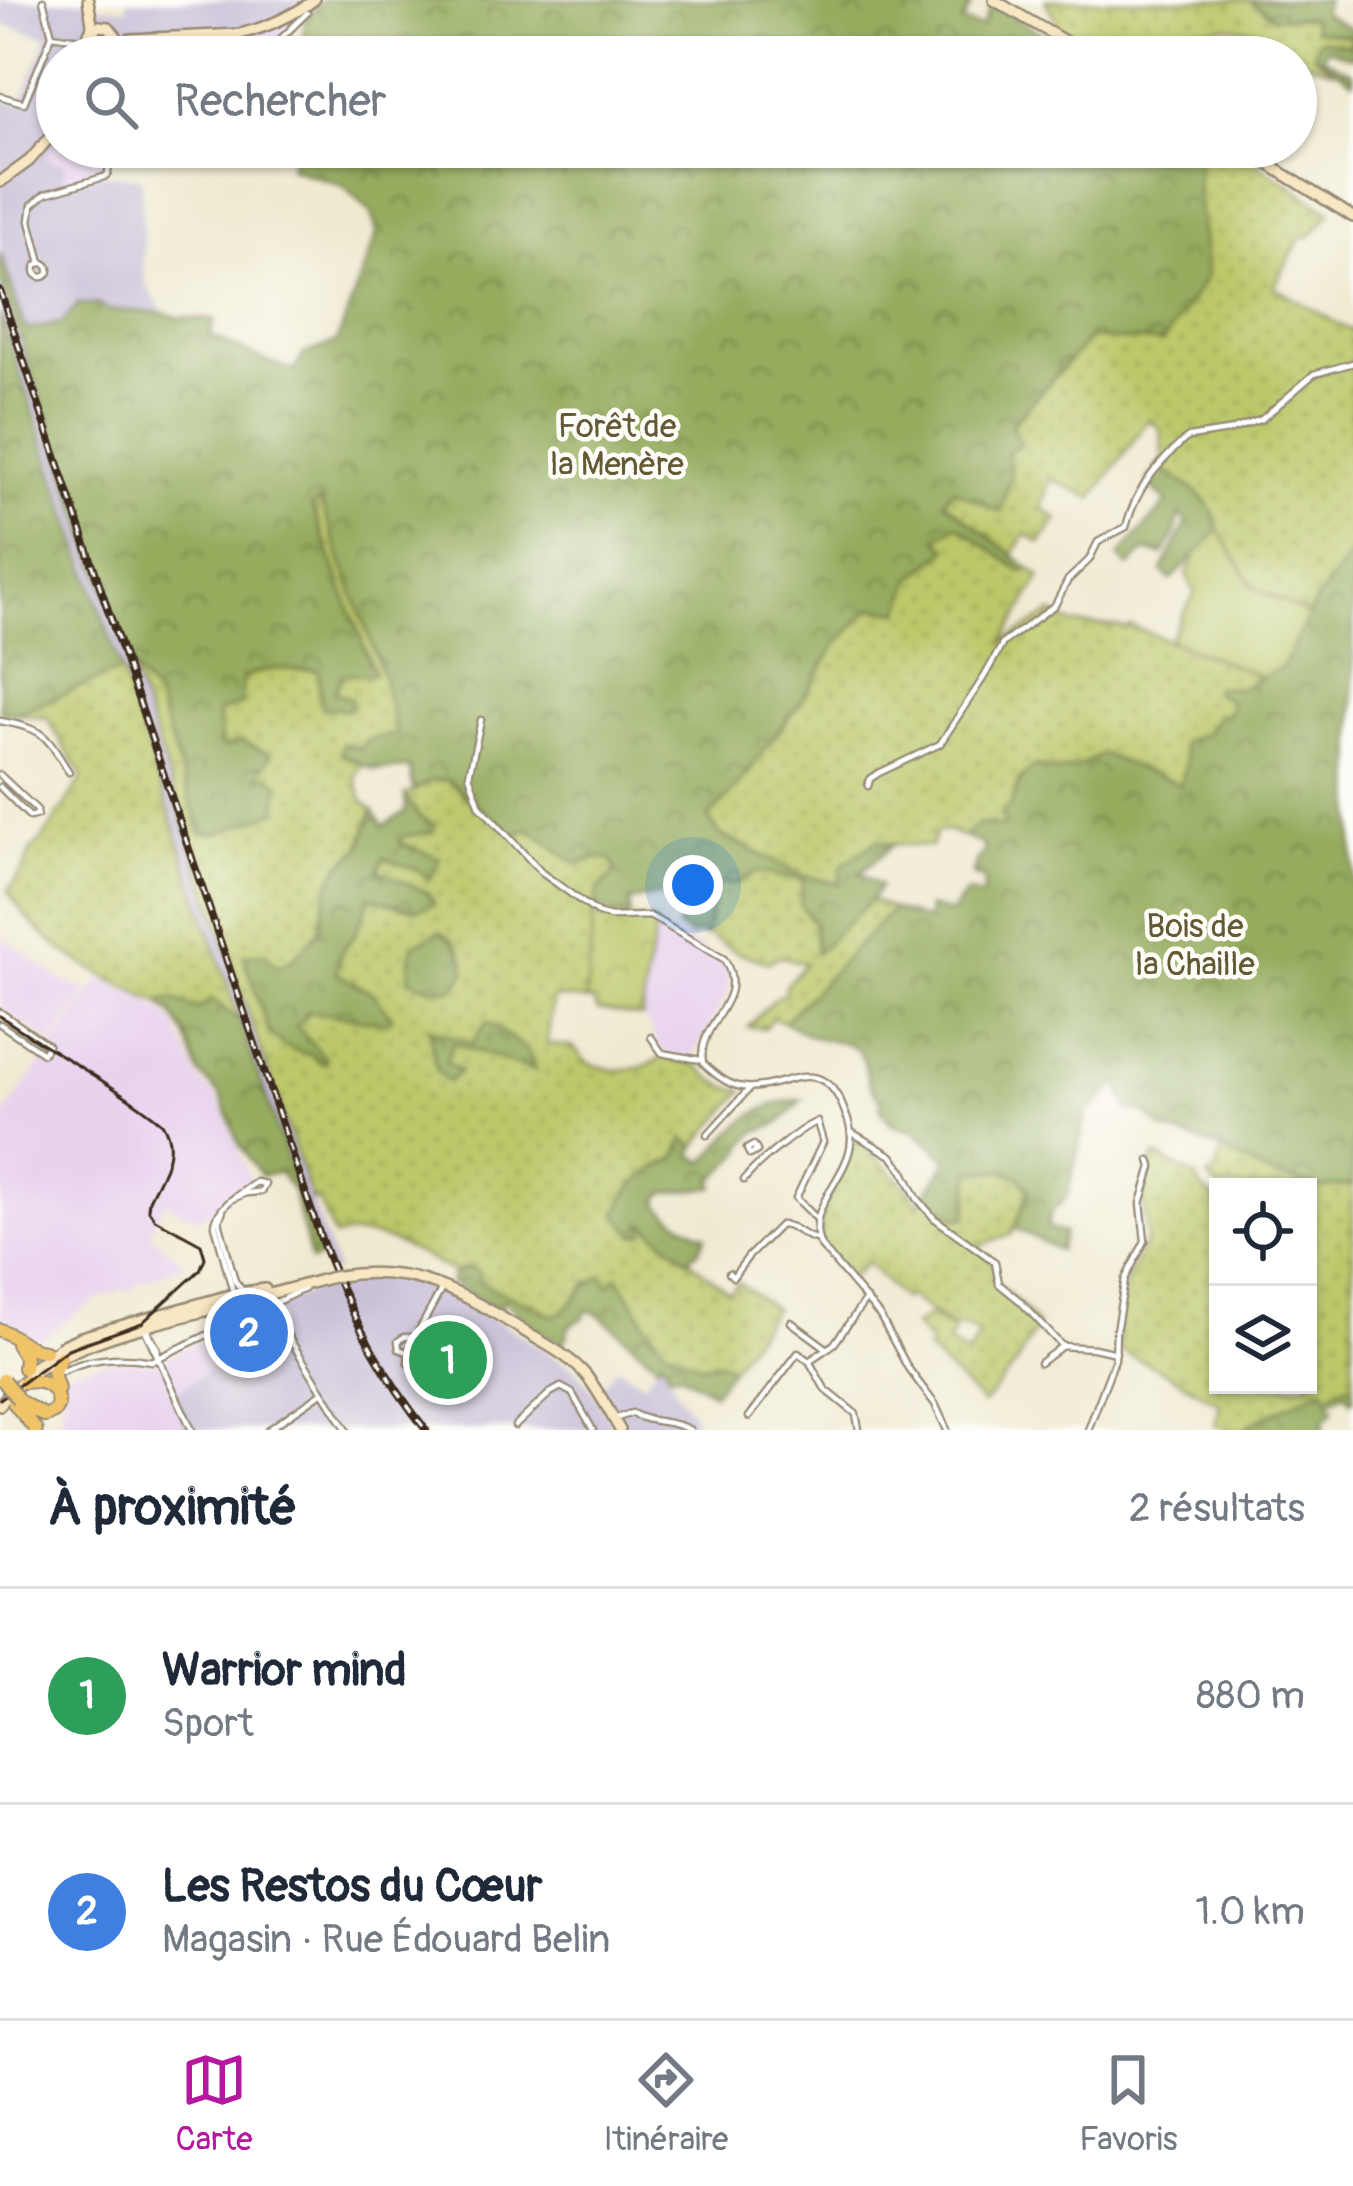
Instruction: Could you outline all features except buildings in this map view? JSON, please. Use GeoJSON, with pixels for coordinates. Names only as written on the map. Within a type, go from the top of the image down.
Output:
{"type":"FeatureCollection","features":[{"type":"Feature","properties":{"kind":"main road"},"geometry":{"type":"LineString","coordinates":[[0,1334],[45,1351]]}},
{"type":"Feature","properties":{"kind":"main road"},"geometry":{"type":"LineString","coordinates":[[0,1334],[18,1344],[25,1357],[24,1375],[46,1383],[58,1405],[45,1416],[13,1402]]}},
{"type":"Feature","properties":{"kind":"main road"},"geometry":{"type":"LineString","coordinates":[[57,1429],[62,1401],[53,1382],[61,1361]]}},
{"type":"Feature","properties":{"kind":"main road"},"geometry":{"type":"LineString","coordinates":[[1,1384],[35,1430]]}},
{"type":"Feature","properties":{"kind":"street"},"geometry":{"type":"LineString","coordinates":[[43,0],[52,35],[57,36]]}},
{"type":"Feature","properties":{"kind":"street"},"geometry":{"type":"LineString","coordinates":[[196,36],[240,34],[272,25],[314,0]]}},
{"type":"Feature","properties":{"kind":"street"},"geometry":{"type":"LineString","coordinates":[[994,0],[1056,36]]}},
{"type":"Feature","properties":{"kind":"street"},"geometry":{"type":"LineString","coordinates":[[89,3],[104,26],[124,36]]}},
{"type":"Feature","properties":{"kind":"street"},"geometry":{"type":"LineString","coordinates":[[87,36],[89,3]]}},
{"type":"Feature","properties":{"kind":"street"},"geometry":{"type":"LineString","coordinates":[[279,36],[300,10]]}},
{"type":"Feature","properties":{"kind":"street"},"geometry":{"type":"LineString","coordinates":[[93,36],[104,26]]}},
{"type":"Feature","properties":{"kind":"street"},"geometry":{"type":"LineString","coordinates":[[115,36],[116,32]]}},
{"type":"Feature","properties":{"kind":"street"},"geometry":{"type":"LineString","coordinates":[[0,96],[24,103],[36,74]]}},
{"type":"Feature","properties":{"kind":"street"},"geometry":{"type":"LineString","coordinates":[[0,182],[36,153]]}},
{"type":"Feature","properties":{"kind":"street"},"geometry":{"type":"LineString","coordinates":[[40,263],[29,214],[38,198],[100,179],[108,168]]}},
{"type":"Feature","properties":{"kind":"street"},"geometry":{"type":"LineString","coordinates":[[1275,168],[1353,217]]}},
{"type":"Feature","properties":{"kind":"street"},"geometry":{"type":"LineString","coordinates":[[868,786],[870,778],[940,744],[1003,643],[1055,605],[1068,580],[1089,560],[1099,542],[1126,526],[1144,482],[1183,441],[1262,418],[1314,374],[1353,363]]}},
{"type":"Feature","properties":{"kind":"street"},"geometry":{"type":"LineString","coordinates":[[482,720],[469,775],[480,806],[542,873],[599,914],[650,916],[724,959],[733,988],[702,1046],[702,1060],[712,1072],[750,1088],[790,1078],[821,1079],[840,1098],[851,1132],[847,1162],[818,1219],[818,1239],[880,1316],[946,1430]]}},
{"type":"Feature","properties":{"kind":"street"},"geometry":{"type":"LineString","coordinates":[[0,722],[46,736],[69,772]]}},
{"type":"Feature","properties":{"kind":"street"},"geometry":{"type":"LineString","coordinates":[[0,775],[37,815],[30,817],[0,787]]}},
{"type":"Feature","properties":{"kind":"street"},"geometry":{"type":"LineString","coordinates":[[0,1012],[48,1045],[43,1053],[0,1024]]}},
{"type":"Feature","properties":{"kind":"street"},"geometry":{"type":"LineString","coordinates":[[651,1037],[662,1053],[702,1060]]}},
{"type":"Feature","properties":{"kind":"street"},"geometry":{"type":"LineString","coordinates":[[707,1135],[750,1088]]}},
{"type":"Feature","properties":{"kind":"street"},"geometry":{"type":"LineString","coordinates":[[744,1180],[809,1123],[819,1124],[823,1142],[796,1198],[818,1219]]}},
{"type":"Feature","properties":{"kind":"street"},"geometry":{"type":"LineString","coordinates":[[851,1132],[892,1156],[923,1206],[995,1262],[999,1283],[1062,1346]]}},
{"type":"Feature","properties":{"kind":"street"},"geometry":{"type":"LineString","coordinates":[[757,1153],[764,1158]]}},
{"type":"Feature","properties":{"kind":"street"},"geometry":{"type":"LineString","coordinates":[[1088,1430],[1116,1353],[1126,1279],[1145,1241],[1141,1203],[1150,1160]]}},
{"type":"Feature","properties":{"kind":"street"},"geometry":{"type":"LineString","coordinates":[[238,1300],[215,1217],[235,1198],[255,1189]]}},
{"type":"Feature","properties":{"kind":"street"},"geometry":{"type":"LineString","coordinates":[[729,1273],[733,1277],[780,1225],[818,1239]]}},
{"type":"Feature","properties":{"kind":"street"},"geometry":{"type":"LineString","coordinates":[[1,1384],[142,1324],[334,1277],[388,1274],[444,1285],[566,1357],[593,1385],[617,1425],[629,1412],[690,1430]]}},
{"type":"Feature","properties":{"kind":"street"},"geometry":{"type":"LineString","coordinates":[[45,1351],[61,1361],[149,1361],[238,1300],[334,1277]]}},
{"type":"Feature","properties":{"kind":"street"},"geometry":{"type":"LineString","coordinates":[[238,1300],[315,1283]]}},
{"type":"Feature","properties":{"kind":"street"},"geometry":{"type":"LineString","coordinates":[[408,1363],[408,1352],[444,1285]]}},
{"type":"Feature","properties":{"kind":"street"},"geometry":{"type":"LineString","coordinates":[[808,1361],[834,1344],[866,1299]]}},
{"type":"Feature","properties":{"kind":"street"},"geometry":{"type":"LineString","coordinates":[[791,1322],[826,1349]]}},
{"type":"Feature","properties":{"kind":"street"},"geometry":{"type":"LineString","coordinates":[[142,1324],[193,1430]]}},
{"type":"Feature","properties":{"kind":"street"},"geometry":{"type":"LineString","coordinates":[[282,1327],[347,1430]]}},
{"type":"Feature","properties":{"kind":"street"},"geometry":{"type":"LineString","coordinates":[[408,1352],[399,1349],[398,1341],[415,1337]]}},
{"type":"Feature","properties":{"kind":"street"},"geometry":{"type":"LineString","coordinates":[[1040,1363],[1062,1346],[1116,1353]]}},
{"type":"Feature","properties":{"kind":"street"},"geometry":{"type":"LineString","coordinates":[[749,1417],[798,1353],[824,1389],[856,1414],[859,1430]]}},
{"type":"Feature","properties":{"kind":"street"},"geometry":{"type":"LineString","coordinates":[[13,1402],[24,1375]]}},
{"type":"Feature","properties":{"kind":"street"},"geometry":{"type":"LineString","coordinates":[[514,1426],[561,1387],[570,1391],[593,1430]]}},
{"type":"Feature","properties":{"kind":"street"},"geometry":{"type":"LineString","coordinates":[[268,1430],[323,1392]]}},
{"type":"Feature","properties":{"kind":"shaded area"},"geometry":{"type":"Polygon","coordinates":[[[0,0],[86,0],[93,6],[127,8],[127,0],[304,0],[265,22],[234,30],[43,36],[0,24],[0,0]]]}},
{"type":"Feature","properties":{"kind":"shaded area"},"geometry":{"type":"Polygon","coordinates":[[[289,11],[287,36],[139,34],[234,30],[289,11]]]}},
{"type":"Feature","properties":{"kind":"shaded area"},"geometry":{"type":"Polygon","coordinates":[[[36,64],[36,168],[65,168],[63,186],[104,174],[141,177],[144,275],[164,313],[107,310],[25,330],[0,253],[0,98],[20,104],[36,64]]]}},
{"type":"Feature","properties":{"kind":"shaded area"},"geometry":{"type":"Polygon","coordinates":[[[50,168],[104,168],[104,174],[62,186],[50,168]]]}},
{"type":"Feature","properties":{"kind":"shaded area"},"geometry":{"type":"Polygon","coordinates":[[[0,280],[337,1271],[328,1273],[321,1257],[80,551],[0,314],[0,280]]]}},
{"type":"Feature","properties":{"kind":"shaded area"},"geometry":{"type":"Polygon","coordinates":[[[657,924],[696,945],[728,972],[729,989],[694,1054],[688,1056],[659,1049],[642,1017],[657,924]]]}},
{"type":"Feature","properties":{"kind":"shaded area"},"geometry":{"type":"Polygon","coordinates":[[[0,935],[64,982],[88,991],[52,1043],[0,1007],[0,935]]]}},
{"type":"Feature","properties":{"kind":"shaded area"},"geometry":{"type":"Polygon","coordinates":[[[100,979],[144,999],[176,1026],[198,1078],[219,1101],[250,1180],[200,1219],[164,1203],[150,1234],[185,1264],[129,1292],[125,1289],[93,1302],[41,1340],[35,1339],[33,1346],[0,1327],[0,1117],[100,979]]]}},
{"type":"Feature","properties":{"kind":"shaded area"},"geometry":{"type":"Polygon","coordinates":[[[380,1278],[444,1291],[576,1370],[615,1430],[186,1430],[170,1396],[219,1363],[206,1344],[217,1338],[215,1334],[254,1316],[266,1333],[282,1321],[274,1307],[331,1284],[342,1281],[347,1290],[359,1280],[380,1278]]]}},
{"type":"Feature","properties":{"kind":"shaded area"},"geometry":{"type":"Polygon","coordinates":[[[203,1339],[220,1363],[171,1396],[186,1430],[60,1430],[65,1400],[59,1374],[100,1362],[150,1365],[203,1339]]]}},
{"type":"Feature","properties":{"kind":"shaded area"},"geometry":{"type":"Polygon","coordinates":[[[661,1358],[695,1418],[690,1426],[694,1430],[626,1430],[601,1388],[617,1366],[644,1383],[661,1358]]]}},
{"type":"Feature","properties":{"kind":"green space"},"geometry":{"type":"Polygon","coordinates":[[[323,0],[958,0],[971,5],[962,23],[982,27],[992,4],[1046,36],[304,36],[305,19],[323,0]]]}},
{"type":"Feature","properties":{"kind":"green space"},"geometry":{"type":"Polygon","coordinates":[[[1045,0],[1250,0],[1273,17],[1312,18],[1315,30],[1351,36],[1350,46],[1320,39],[1317,46],[1317,36],[1263,36],[1227,26],[1171,36],[1070,36],[1056,28],[1045,0]]]}},
{"type":"Feature","properties":{"kind":"green space"},"geometry":{"type":"Polygon","coordinates":[[[1250,0],[1327,0],[1322,13],[1353,30],[1353,57],[1328,48],[1322,57],[1353,73],[1353,81],[1317,57],[1319,39],[1349,45],[1351,36],[1314,30],[1312,18],[1273,17],[1250,0]]]}},
{"type":"Feature","properties":{"kind":"green space","name":"Forêt de la Menère"},"geometry":{"type":"Polygon","coordinates":[[[290,168],[1198,168],[1207,276],[1163,342],[1090,338],[1011,424],[1021,444],[1007,453],[1011,473],[1001,512],[953,489],[944,501],[1029,568],[1022,572],[958,525],[937,538],[948,549],[912,578],[901,612],[871,608],[836,645],[802,700],[708,818],[720,835],[804,876],[839,884],[842,865],[878,840],[893,845],[860,873],[880,886],[871,900],[816,953],[814,923],[800,905],[803,880],[755,872],[738,883],[717,884],[705,936],[691,936],[677,927],[681,905],[660,895],[630,901],[630,915],[613,915],[595,907],[597,892],[616,871],[610,859],[576,864],[530,829],[512,835],[448,780],[431,781],[413,790],[410,768],[374,770],[341,754],[343,744],[360,748],[367,740],[396,734],[382,673],[320,501],[312,507],[374,674],[342,675],[334,692],[351,699],[347,710],[322,708],[318,670],[269,669],[243,677],[241,705],[218,712],[222,748],[241,741],[271,755],[257,777],[270,776],[279,784],[277,811],[218,833],[201,833],[156,697],[131,667],[0,280],[0,253],[26,330],[62,323],[78,304],[215,320],[210,335],[294,371],[304,354],[337,342],[377,234],[372,213],[342,185],[290,168]]]}},
{"type":"Feature","properties":{"kind":"green space"},"geometry":{"type":"Polygon","coordinates":[[[1198,168],[1265,168],[1331,212],[1311,236],[1301,237],[1274,287],[1353,329],[1353,360],[1348,364],[1353,370],[1353,550],[1309,615],[1253,587],[1214,513],[1157,468],[1163,458],[1161,430],[1149,419],[1093,498],[1051,479],[1042,508],[1058,519],[1040,543],[1026,534],[1012,555],[943,502],[953,489],[1001,511],[1011,425],[1090,338],[1207,276],[1198,168]]]}},
{"type":"Feature","properties":{"kind":"green space"},"geometry":{"type":"Polygon","coordinates":[[[0,314],[121,670],[15,714],[0,711],[0,314]]]}},
{"type":"Feature","properties":{"kind":"green space"},"geometry":{"type":"Polygon","coordinates":[[[1157,468],[1203,499],[1219,530],[1171,580],[1162,571],[1187,522],[1180,514],[1163,555],[1144,551],[1129,567],[1119,556],[1167,503],[1147,482],[1157,468]]]}},
{"type":"Feature","properties":{"kind":"green space"},"geometry":{"type":"Polygon","coordinates":[[[321,501],[382,673],[397,735],[367,740],[361,748],[344,744],[341,754],[363,764],[355,777],[363,801],[373,810],[360,848],[338,867],[328,888],[319,931],[292,961],[277,967],[244,956],[307,1052],[319,1061],[326,1059],[295,1025],[311,1011],[374,994],[335,973],[371,896],[416,910],[428,893],[378,871],[384,857],[416,869],[439,859],[400,843],[400,837],[434,825],[419,816],[405,796],[431,781],[448,780],[477,808],[530,829],[576,864],[610,859],[616,871],[597,892],[586,1000],[553,997],[547,1044],[573,1047],[587,1063],[613,1070],[640,1068],[664,1057],[696,1064],[714,1080],[744,1090],[695,1147],[684,1139],[676,1159],[656,1167],[641,1221],[729,1292],[738,1282],[774,1309],[731,1368],[721,1361],[702,1365],[665,1348],[608,1287],[589,1281],[565,1311],[554,1316],[488,1287],[469,1267],[454,1273],[382,1238],[334,1237],[318,1199],[312,1201],[131,667],[156,697],[201,833],[235,826],[257,778],[222,749],[218,711],[243,677],[269,669],[319,670],[319,696],[334,693],[343,675],[374,674],[312,506],[321,501]]]}},
{"type":"Feature","properties":{"kind":"green space"},"geometry":{"type":"Polygon","coordinates":[[[958,525],[1021,571],[1029,568],[1041,577],[1003,643],[1052,613],[1073,624],[1131,626],[1263,677],[1240,691],[1228,715],[1217,716],[1185,767],[1180,785],[1101,754],[1070,769],[1036,766],[1019,779],[1004,828],[977,824],[964,837],[936,832],[931,847],[878,841],[840,884],[804,876],[720,834],[708,818],[802,701],[836,645],[871,608],[901,612],[912,578],[947,549],[936,538],[958,525]]]}},
{"type":"Feature","properties":{"kind":"green space"},"geometry":{"type":"Polygon","coordinates":[[[1219,530],[1253,587],[1309,615],[1282,667],[1263,677],[1169,640],[1195,593],[1187,575],[1196,554],[1219,530]]]}},
{"type":"Feature","properties":{"kind":"green space","name":"Bois de la Chaille"},"geometry":{"type":"Polygon","coordinates":[[[1353,550],[1353,1185],[1320,1188],[1317,1178],[1268,1174],[1223,1150],[1164,1130],[1143,1111],[1129,1110],[1118,1083],[1087,1113],[1067,1197],[1051,1212],[1047,1228],[1064,1233],[1059,1250],[1015,1228],[1029,1190],[1019,1176],[1003,1171],[971,1171],[967,1217],[956,1218],[926,1195],[947,1159],[914,1130],[893,1126],[880,1108],[882,1102],[857,1050],[810,1036],[784,1022],[893,909],[929,921],[928,907],[951,913],[966,893],[983,896],[984,879],[972,875],[984,853],[983,844],[964,837],[977,824],[1004,827],[1000,816],[1023,777],[1036,766],[1070,769],[1101,754],[1180,785],[1185,767],[1183,742],[1206,733],[1218,716],[1228,714],[1231,701],[1214,693],[1216,687],[1239,688],[1283,667],[1314,604],[1353,550]]]}},
{"type":"Feature","properties":{"kind":"green space"},"geometry":{"type":"Polygon","coordinates":[[[121,670],[240,1021],[211,1000],[200,1008],[160,1002],[97,972],[47,938],[8,891],[83,777],[47,718],[15,714],[121,670]]]}},
{"type":"Feature","properties":{"kind":"green space"},"geometry":{"type":"Polygon","coordinates":[[[405,796],[419,816],[434,825],[433,832],[400,837],[400,843],[440,858],[430,879],[384,858],[378,870],[428,893],[434,904],[416,910],[370,897],[355,934],[341,952],[336,973],[374,994],[392,1018],[386,1023],[305,1013],[296,1026],[326,1059],[325,1064],[269,1033],[244,956],[265,953],[277,967],[292,960],[319,931],[328,888],[338,867],[361,848],[373,810],[383,826],[406,812],[405,796]]]}},
{"type":"Feature","properties":{"kind":"green space"},"geometry":{"type":"Polygon","coordinates":[[[755,872],[803,880],[804,911],[814,922],[816,952],[871,900],[893,909],[784,1022],[772,1018],[764,1028],[748,1027],[775,998],[786,993],[784,987],[805,963],[778,956],[768,963],[706,934],[717,883],[735,885],[755,872]]]}},
{"type":"Feature","properties":{"kind":"green space"},"geometry":{"type":"Polygon","coordinates":[[[593,917],[657,924],[642,1017],[597,1010],[595,1002],[586,1000],[593,917]]]}},
{"type":"Feature","properties":{"kind":"green space"},"geometry":{"type":"Polygon","coordinates":[[[440,931],[455,943],[465,965],[466,972],[453,989],[410,981],[413,946],[440,931]]]}},
{"type":"Feature","properties":{"kind":"green space"},"geometry":{"type":"Polygon","coordinates":[[[171,999],[197,1008],[211,999],[240,1021],[321,1257],[311,1261],[293,1192],[279,1172],[261,1176],[239,1144],[221,1096],[199,1073],[185,1034],[159,1002],[171,999]]]}},
{"type":"Feature","properties":{"kind":"green space"},"geometry":{"type":"Polygon","coordinates":[[[487,1022],[526,1049],[535,1071],[453,1043],[446,1062],[460,1071],[448,1082],[436,1070],[429,1028],[472,1043],[487,1022]]]}},
{"type":"Feature","properties":{"kind":"green space"},"geometry":{"type":"Polygon","coordinates":[[[802,1100],[779,1124],[756,1131],[714,1179],[714,1187],[665,1193],[658,1199],[681,1223],[706,1236],[688,1259],[643,1223],[645,1233],[635,1235],[617,1214],[640,1180],[676,1159],[684,1138],[695,1147],[692,1155],[705,1162],[758,1112],[802,1100]]]}},
{"type":"Feature","properties":{"kind":"green space"},"geometry":{"type":"Polygon","coordinates":[[[856,1137],[919,1203],[926,1195],[942,1209],[967,1217],[971,1171],[1019,1176],[1029,1190],[1012,1234],[977,1247],[994,1263],[996,1283],[1038,1325],[1015,1366],[983,1404],[927,1350],[931,1345],[914,1326],[929,1315],[954,1331],[948,1343],[967,1356],[979,1334],[950,1326],[908,1296],[903,1300],[867,1262],[852,1277],[822,1244],[819,1229],[826,1204],[856,1137]]]}},
{"type":"Feature","properties":{"kind":"green space"},"geometry":{"type":"Polygon","coordinates":[[[1223,1150],[1285,1178],[1209,1178],[1208,1177],[1218,1169],[1223,1150]]]}},
{"type":"Feature","properties":{"kind":"green space"},"geometry":{"type":"Polygon","coordinates":[[[1157,1156],[1197,1178],[1209,1194],[1209,1394],[1311,1394],[1247,1430],[1215,1425],[1220,1404],[1118,1350],[1127,1279],[1146,1240],[1143,1196],[1152,1160],[1157,1156]]]}},
{"type":"Feature","properties":{"kind":"green space"},"geometry":{"type":"Polygon","coordinates":[[[1317,1185],[1353,1185],[1353,1383],[1326,1395],[1323,1388],[1317,1391],[1317,1185]]]}},
{"type":"Feature","properties":{"kind":"green space"},"geometry":{"type":"Polygon","coordinates":[[[469,1267],[479,1273],[478,1281],[554,1316],[595,1279],[602,1275],[608,1286],[618,1276],[665,1348],[702,1365],[721,1361],[731,1368],[713,1393],[681,1374],[668,1373],[662,1359],[657,1364],[599,1314],[587,1310],[568,1327],[562,1344],[533,1327],[503,1300],[499,1310],[450,1282],[454,1273],[469,1267]]]}},
{"type":"Feature","properties":{"kind":"green space"},"geometry":{"type":"Polygon","coordinates":[[[1353,1383],[1353,1399],[1346,1393],[1328,1401],[1334,1409],[1323,1421],[1324,1430],[1247,1430],[1324,1388],[1327,1395],[1353,1383]]]}},
{"type":"Feature","properties":{"kind":"tram line"},"geometry":{"type":"LineString","coordinates":[[0,1016],[162,1123],[169,1153],[148,1209],[155,1219],[201,1244],[205,1258],[200,1270],[142,1323],[68,1349],[0,1399]]}},
{"type":"Feature","properties":{"kind":"railway"},"geometry":{"type":"LineString","coordinates":[[0,291],[321,1239],[366,1339],[426,1430]]}},
{"type":"Feature","properties":{"kind":"place","name":"Les Restos du Cœur"},"geometry":{"type":"Point","coordinates":[249,1333]}},
{"type":"Feature","properties":{"kind":"place","name":"Warrior mind"},"geometry":{"type":"Point","coordinates":[448,1360]}}]}
